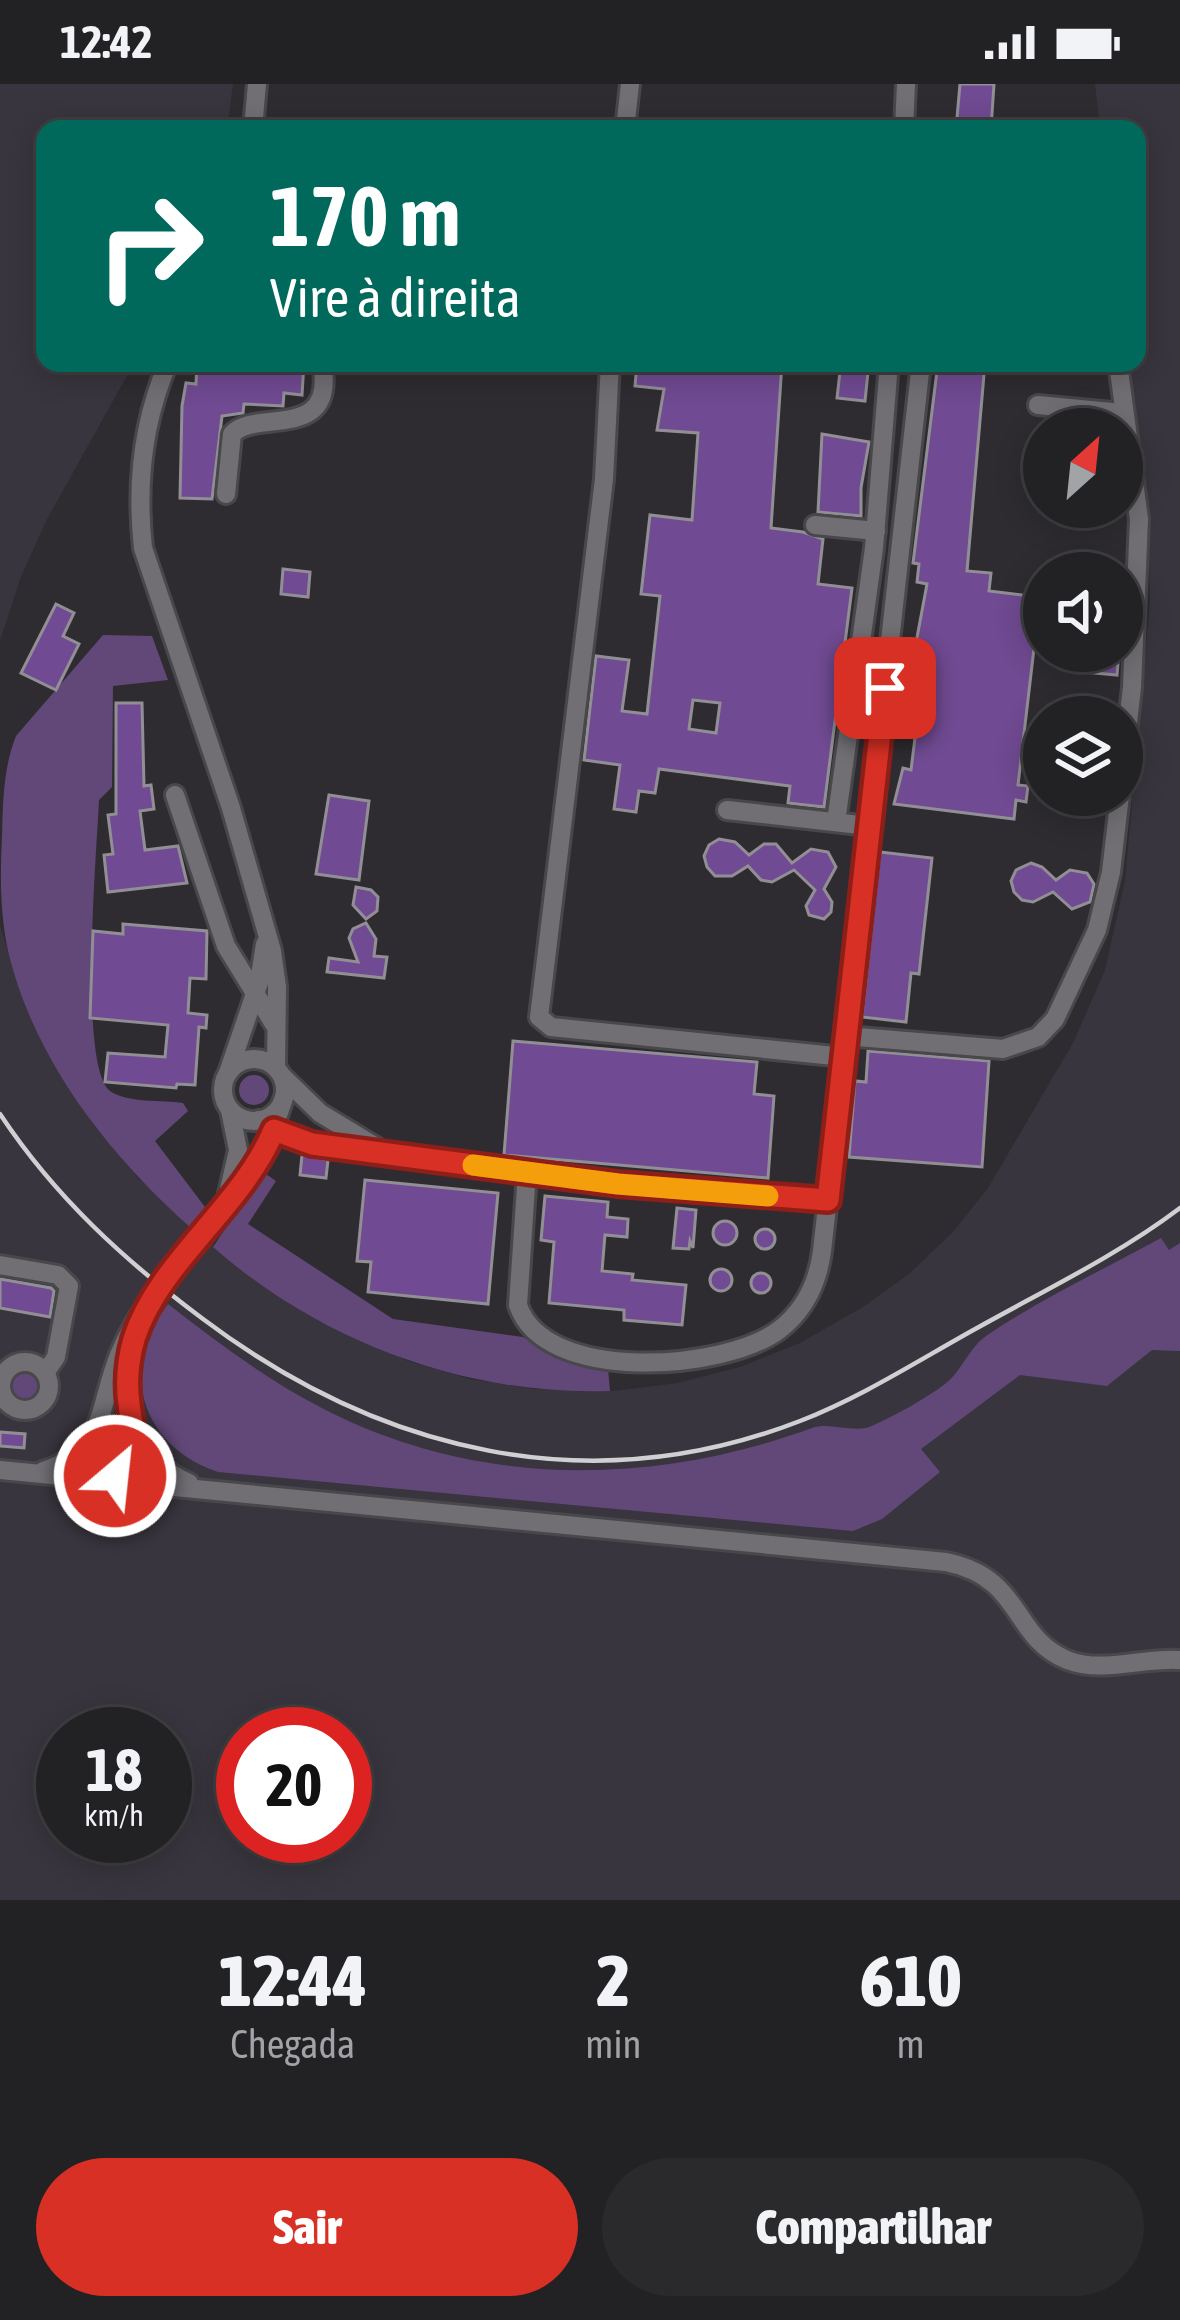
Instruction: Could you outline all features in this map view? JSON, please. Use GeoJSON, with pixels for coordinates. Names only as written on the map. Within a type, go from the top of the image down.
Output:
{"type":"FeatureCollection","features":[{"type":"Feature","properties":{"kind":"street"},"geometry":{"type":"LineString","coordinates":[[254,120],[257,84]]}},
{"type":"Feature","properties":{"kind":"street"},"geometry":{"type":"LineString","coordinates":[[626,120],[630,84]]}},
{"type":"Feature","properties":{"kind":"street"},"geometry":{"type":"LineString","coordinates":[[904,120],[906,84]]}},
{"type":"Feature","properties":{"kind":"street"},"geometry":{"type":"LineString","coordinates":[[32,1473],[60,1464],[83,1447],[100,1423],[118,1358],[149,1304],[250,1175],[266,1125],[284,1100],[276,971],[237,826],[143,548],[143,452],[165,372]]}},
{"type":"Feature","properties":{"kind":"street"},"geometry":{"type":"LineString","coordinates":[[226,494],[230,440],[236,429],[246,423],[277,424],[302,416],[321,393],[322,372]]}},
{"type":"Feature","properties":{"kind":"street"},"geometry":{"type":"LineString","coordinates":[[610,372],[604,479],[539,1017],[551,1027],[844,1057]]}},
{"type":"Feature","properties":{"kind":"street"},"geometry":{"type":"LineString","coordinates":[[836,822],[876,531],[888,372]]}},
{"type":"Feature","properties":{"kind":"street"},"geometry":{"type":"LineString","coordinates":[[527,1172],[516,1295],[521,1316],[533,1333],[549,1343],[621,1360],[667,1362],[716,1356],[752,1346],[781,1328],[802,1307],[816,1281],[920,372]]}},
{"type":"Feature","properties":{"kind":"street"},"geometry":{"type":"LineString","coordinates":[[1119,372],[1122,408]]}},
{"type":"Feature","properties":{"kind":"street"},"geometry":{"type":"LineString","coordinates":[[1038,405],[1070,408]]}},
{"type":"Feature","properties":{"kind":"street"},"geometry":{"type":"LineString","coordinates":[[815,525],[876,531]]}},
{"type":"Feature","properties":{"kind":"street"},"geometry":{"type":"LineString","coordinates":[[175,795],[226,946],[276,1028]]}},
{"type":"Feature","properties":{"kind":"street"},"geometry":{"type":"LineString","coordinates":[[727,810],[869,826]]}},
{"type":"Feature","properties":{"kind":"street"},"geometry":{"type":"LineString","coordinates":[[846,1036],[1003,1049],[1039,1037],[1055,1018],[1097,930],[1118,816]]}},
{"type":"Feature","properties":{"kind":"street"},"geometry":{"type":"LineString","coordinates":[[214,1219],[237,1164],[237,1137],[225,1101],[226,1076],[255,994],[266,933]]}},
{"type":"Feature","properties":{"kind":"street"},"geometry":{"type":"LineString","coordinates":[[226,1076],[245,1060],[262,1060],[338,1126],[397,1155]]}},
{"type":"Feature","properties":{"kind":"street"},"geometry":{"type":"LineString","coordinates":[[225,1101],[243,1118],[312,1144],[659,1188],[828,1200]]}},
{"type":"Feature","properties":{"kind":"street"},"geometry":{"type":"LineString","coordinates":[[0,1264],[58,1275],[69,1286],[56,1357],[45,1372]]}},
{"type":"Feature","properties":{"kind":"street"},"geometry":{"type":"LineString","coordinates":[[149,1304],[128,1366],[128,1398],[137,1435],[169,1473],[217,1490]]}},
{"type":"Feature","properties":{"kind":"street"},"geometry":{"type":"LineString","coordinates":[[30,1363],[45,1372],[47,1396],[28,1410],[7,1402],[1,1383],[8,1369],[30,1363]]}},
{"type":"Feature","properties":{"kind":"street"},"geometry":{"type":"LineString","coordinates":[[106,1403],[102,1447],[120,1481]]}},
{"type":"Feature","properties":{"kind":"street"},"geometry":{"type":"LineString","coordinates":[[120,1481],[134,1463],[137,1435]]}},
{"type":"Feature","properties":{"kind":"street"},"geometry":{"type":"LineString","coordinates":[[0,1470],[946,1562],[971,1569],[995,1584],[1037,1639],[1069,1660],[1098,1666],[1180,1660]]}},
{"type":"Feature","properties":{"kind":"shaded area"},"geometry":{"type":"Polygon","coordinates":[[[0,84],[233,84],[228,120],[36,120],[36,372],[129,372],[46,521],[0,641],[0,84]]]}},
{"type":"Feature","properties":{"kind":"shaded area"},"geometry":{"type":"Polygon","coordinates":[[[1095,84],[1180,84],[1180,1900],[0,1900],[0,926],[46,1047],[97,1129],[138,1178],[251,1278],[334,1328],[408,1361],[470,1379],[534,1389],[614,1391],[678,1383],[740,1367],[800,1343],[863,1307],[909,1274],[953,1232],[988,1188],[1074,1041],[1105,970],[1125,881],[1131,816],[1143,816],[1142,696],[1150,602],[1143,408],[1133,408],[1129,372],[1146,372],[1146,120],[1099,120],[1095,84]]]}},
{"type":"Feature","properties":{"kind":"shaded area"},"geometry":{"type":"Polygon","coordinates":[[[103,635],[152,636],[168,680],[113,686],[112,787],[99,800],[95,862],[94,1042],[100,1073],[110,1091],[135,1099],[183,1103],[188,1111],[155,1141],[205,1207],[191,1228],[132,1170],[57,1070],[21,995],[4,926],[3,811],[16,736],[103,635]]]}},
{"type":"Feature","properties":{"kind":"shaded area"},"geometry":{"type":"Polygon","coordinates":[[[254,1075],[265,1079],[269,1090],[265,1101],[254,1105],[243,1101],[239,1090],[243,1079],[254,1075]]]}},
{"type":"Feature","properties":{"kind":"shaded area"},"geometry":{"type":"Polygon","coordinates":[[[263,1172],[276,1181],[248,1224],[393,1319],[523,1337],[555,1358],[608,1369],[610,1391],[502,1384],[450,1373],[348,1336],[300,1310],[213,1247],[263,1172]]]}},
{"type":"Feature","properties":{"kind":"shaded area"},"geometry":{"type":"Polygon","coordinates":[[[1161,1238],[1169,1250],[1180,1243],[1180,1351],[1152,1350],[1107,1386],[1020,1375],[921,1449],[940,1472],[882,1519],[853,1531],[218,1472],[170,1444],[145,1402],[141,1378],[153,1329],[168,1304],[241,1358],[318,1406],[377,1433],[438,1452],[500,1465],[562,1470],[688,1461],[819,1426],[859,1429],[874,1425],[945,1384],[980,1341],[1007,1322],[1161,1238]]]}},
{"type":"Feature","properties":{"kind":"shaded area"},"geometry":{"type":"Polygon","coordinates":[[[25,1369],[37,1374],[42,1386],[37,1398],[25,1403],[13,1398],[8,1386],[13,1374],[25,1369]]]}},
{"type":"Feature","properties":{"kind":"building"},"geometry":{"type":"Polygon","coordinates":[[[960,84],[994,84],[992,120],[957,120],[960,84]]]}},
{"type":"Feature","properties":{"kind":"building"},"geometry":{"type":"Polygon","coordinates":[[[197,372],[303,372],[302,395],[284,393],[283,406],[244,404],[243,413],[222,416],[212,499],[180,498],[182,406],[186,383],[196,384],[197,372]]]}},
{"type":"Feature","properties":{"kind":"building"},"geometry":{"type":"Polygon","coordinates":[[[636,372],[781,372],[771,528],[823,539],[818,584],[852,588],[824,807],[788,803],[790,786],[659,769],[655,793],[639,791],[636,812],[614,809],[620,765],[584,760],[596,656],[629,660],[622,711],[647,714],[660,596],[641,594],[650,515],[692,520],[698,433],[657,430],[664,389],[635,386],[636,372]],[[693,700],[689,729],[716,733],[720,703],[693,700]]]}},
{"type":"Feature","properties":{"kind":"building"},"geometry":{"type":"Polygon","coordinates":[[[840,372],[868,372],[865,401],[837,398],[840,372]]]}},
{"type":"Feature","properties":{"kind":"building"},"geometry":{"type":"Polygon","coordinates":[[[937,372],[984,372],[967,571],[991,573],[989,591],[1023,595],[1023,672],[1031,672],[1028,696],[1023,696],[1018,785],[1023,786],[1023,801],[1016,800],[1014,819],[894,804],[903,768],[911,770],[924,665],[913,659],[927,584],[917,582],[919,564],[913,563],[937,372]]]}},
{"type":"Feature","properties":{"kind":"building"},"geometry":{"type":"Polygon","coordinates":[[[822,434],[869,442],[861,516],[818,512],[822,434]]]}},
{"type":"Feature","properties":{"kind":"building"},"geometry":{"type":"Polygon","coordinates":[[[283,569],[310,572],[308,597],[281,594],[283,569]]]}},
{"type":"Feature","properties":{"kind":"building"},"geometry":{"type":"Polygon","coordinates":[[[56,604],[74,613],[63,636],[79,644],[56,690],[21,673],[56,604]]]}},
{"type":"Feature","properties":{"kind":"building"},"geometry":{"type":"Polygon","coordinates":[[[116,703],[142,703],[144,786],[151,785],[154,809],[140,811],[145,850],[178,846],[187,883],[108,892],[104,855],[113,854],[108,815],[116,814],[116,703]]]}},
{"type":"Feature","properties":{"kind":"building"},"geometry":{"type":"Polygon","coordinates":[[[329,795],[369,801],[359,880],[316,874],[329,795]]]}},
{"type":"Feature","properties":{"kind":"building"},"geometry":{"type":"Polygon","coordinates":[[[719,839],[735,842],[749,855],[764,844],[776,844],[792,863],[811,849],[828,852],[836,867],[824,889],[832,902],[831,912],[824,919],[809,915],[806,906],[815,890],[794,870],[772,882],[761,880],[748,866],[732,876],[715,876],[704,856],[719,839]]]}},
{"type":"Feature","properties":{"kind":"building"},"geometry":{"type":"Polygon","coordinates":[[[880,852],[932,858],[919,974],[911,973],[906,1022],[862,1017],[880,852]]]}},
{"type":"Feature","properties":{"kind":"building"},"geometry":{"type":"Polygon","coordinates":[[[1031,863],[1056,880],[1070,870],[1087,873],[1094,884],[1090,902],[1072,909],[1053,892],[1033,902],[1022,900],[1011,881],[1016,870],[1031,863]]]}},
{"type":"Feature","properties":{"kind":"building"},"geometry":{"type":"Polygon","coordinates":[[[356,887],[378,897],[377,911],[366,919],[353,905],[356,887]]]}},
{"type":"Feature","properties":{"kind":"building"},"geometry":{"type":"Polygon","coordinates":[[[366,923],[376,939],[374,956],[387,957],[384,978],[327,972],[329,958],[358,962],[349,938],[353,929],[366,923]]]}},
{"type":"Feature","properties":{"kind":"building"},"geometry":{"type":"Polygon","coordinates":[[[123,924],[207,931],[206,979],[190,978],[188,1013],[207,1015],[206,1028],[199,1027],[195,1085],[177,1084],[176,1088],[105,1082],[108,1053],[165,1057],[168,1025],[90,1018],[93,931],[123,934],[123,924]]]}},
{"type":"Feature","properties":{"kind":"building"},"geometry":{"type":"Polygon","coordinates":[[[513,1041],[757,1062],[754,1094],[774,1096],[768,1178],[504,1155],[513,1041]]]}},
{"type":"Feature","properties":{"kind":"building"},"geometry":{"type":"Polygon","coordinates":[[[868,1051],[989,1061],[982,1167],[849,1157],[855,1081],[866,1082],[868,1051]]]}},
{"type":"Feature","properties":{"kind":"building"},"geometry":{"type":"Polygon","coordinates":[[[302,1155],[328,1160],[326,1178],[300,1175],[302,1155]]]}},
{"type":"Feature","properties":{"kind":"building"},"geometry":{"type":"Polygon","coordinates":[[[365,1180],[498,1193],[488,1304],[368,1292],[371,1262],[357,1261],[365,1180]]]}},
{"type":"Feature","properties":{"kind":"building"},"geometry":{"type":"Polygon","coordinates":[[[545,1196],[608,1202],[607,1217],[628,1219],[627,1237],[605,1235],[602,1271],[633,1274],[632,1280],[686,1285],[682,1325],[624,1320],[624,1310],[549,1303],[554,1242],[541,1240],[545,1196]]]}},
{"type":"Feature","properties":{"kind":"building"},"geometry":{"type":"Polygon","coordinates":[[[677,1208],[696,1210],[693,1248],[690,1241],[689,1249],[673,1248],[677,1208]]]}},
{"type":"Feature","properties":{"kind":"building"},"geometry":{"type":"Polygon","coordinates":[[[725,1221],[734,1224],[734,1242],[725,1245],[716,1242],[713,1233],[716,1224],[725,1221]]]}},
{"type":"Feature","properties":{"kind":"building"},"geometry":{"type":"Polygon","coordinates":[[[765,1229],[775,1239],[765,1249],[755,1239],[765,1229]]]}},
{"type":"Feature","properties":{"kind":"building"},"geometry":{"type":"Polygon","coordinates":[[[721,1269],[732,1280],[721,1291],[710,1280],[721,1269]]]}},
{"type":"Feature","properties":{"kind":"building"},"geometry":{"type":"Polygon","coordinates":[[[761,1273],[771,1283],[761,1293],[751,1283],[761,1273]]]}},
{"type":"Feature","properties":{"kind":"building"},"geometry":{"type":"Polygon","coordinates":[[[0,1279],[51,1288],[50,1317],[0,1308],[0,1279]]]}},
{"type":"Feature","properties":{"kind":"building"},"geometry":{"type":"Polygon","coordinates":[[[0,1432],[25,1434],[24,1448],[0,1446],[0,1432]]]}},
{"type":"Feature","properties":{"kind":"railway"},"geometry":{"type":"LineString","coordinates":[[0,1114],[44,1173],[119,1250],[203,1319],[271,1365],[341,1403],[414,1431],[489,1451],[565,1460],[643,1458],[721,1446],[800,1421],[868,1389],[1081,1271],[1180,1208]]}},
{"type":"Feature","properties":{"kind":"slow traffic"},"geometry":{"type":"LineString","coordinates":[[473,1165],[618,1184],[768,1196]]}},
{"type":"Feature","properties":{"kind":"route"},"geometry":{"type":"LineString","coordinates":[[115,1476],[120,1481],[126,1476],[137,1453],[128,1382],[131,1349],[142,1319],[250,1175],[274,1130],[312,1144],[618,1184],[828,1200],[885,688]]}}]}
